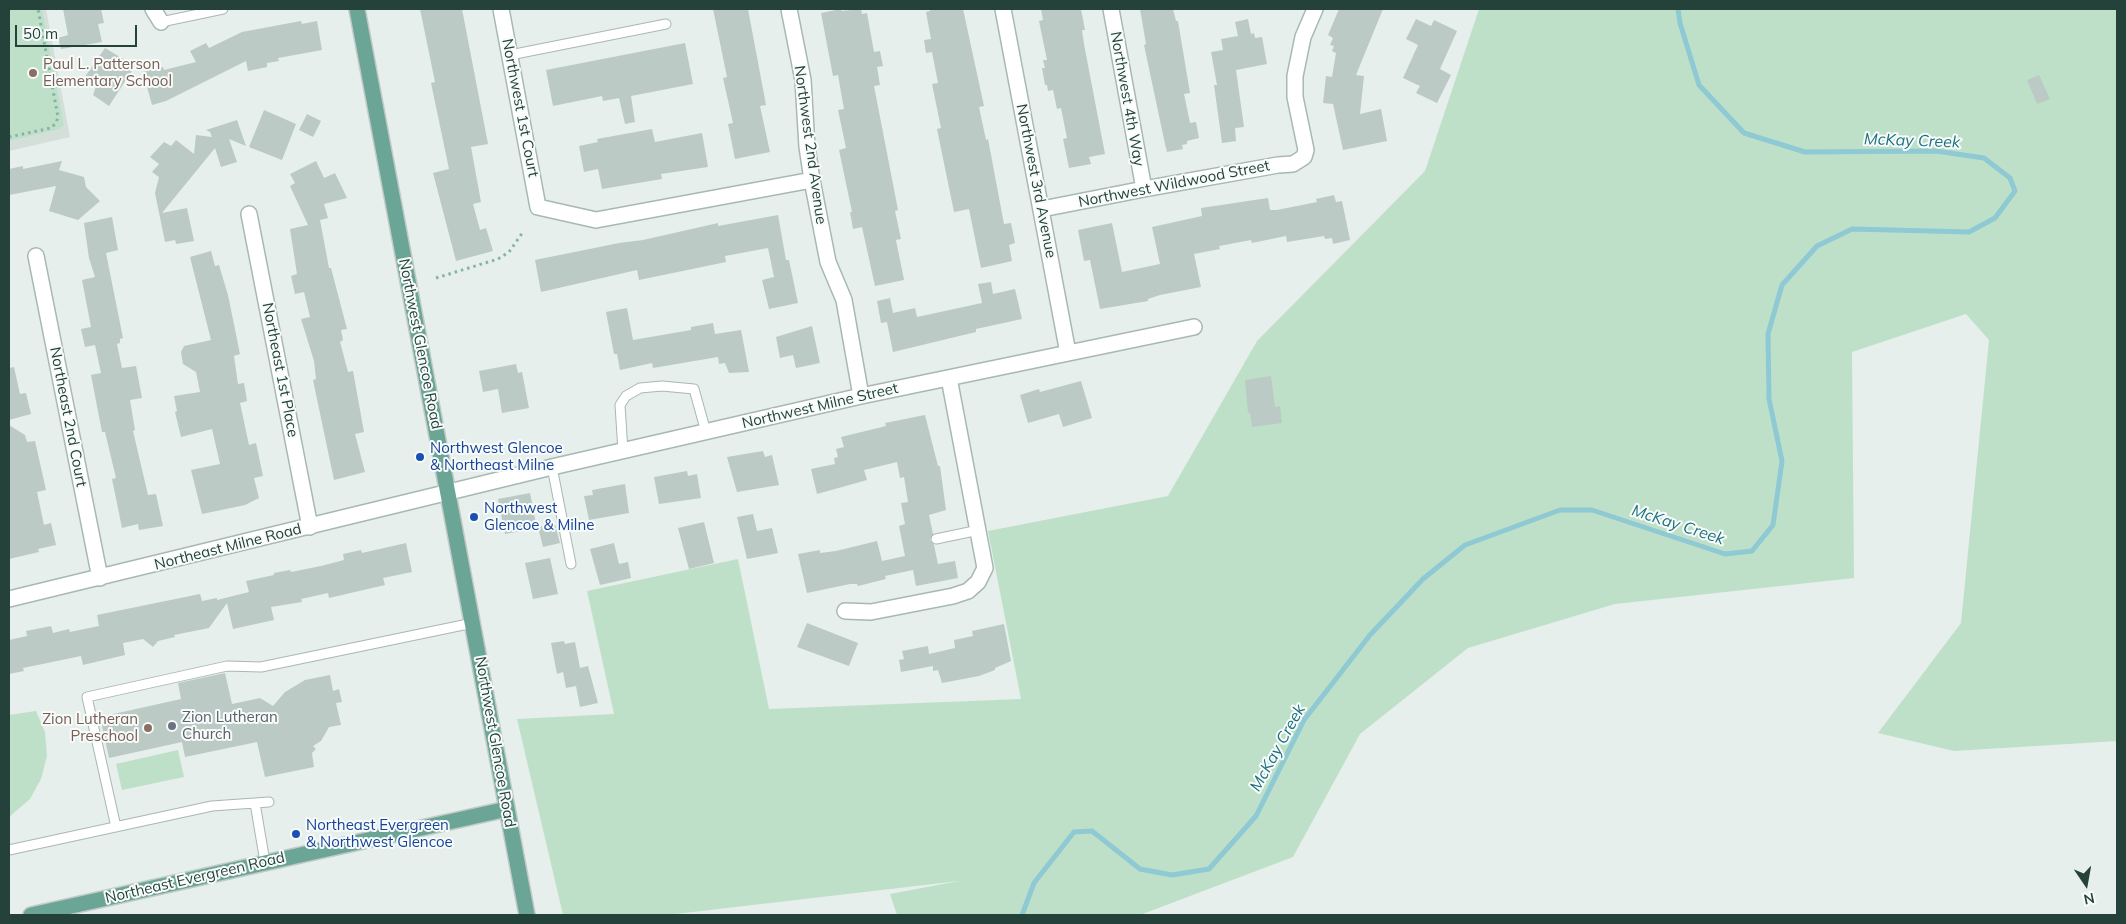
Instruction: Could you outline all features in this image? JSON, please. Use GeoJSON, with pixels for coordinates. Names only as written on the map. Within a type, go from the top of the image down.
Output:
{"type":"FeatureCollection","features":[{"type":"Feature","properties":{"kind":"main road","name":"Northwest Glencoe Road"},"geometry":{"type":"LineString","coordinates":[[357,9],[527,915]]}},
{"type":"Feature","properties":{"kind":"main road","name":"Northeast Evergreen Road"},"geometry":{"type":"LineString","coordinates":[[30,915],[507,809]]}},
{"type":"Feature","properties":{"kind":"street"},"geometry":{"type":"LineString","coordinates":[[153,9],[161,22]]}},
{"type":"Feature","properties":{"kind":"street","name":"Northwest 1st Court"},"geometry":{"type":"LineString","coordinates":[[501,9],[538,207],[596,220],[812,180]]}},
{"type":"Feature","properties":{"kind":"street","name":"Northwest 2nd Avenue"},"geometry":{"type":"LineString","coordinates":[[789,9],[804,88],[807,147],[812,180],[828,262],[844,300],[861,396]]}},
{"type":"Feature","properties":{"kind":"street","name":"Northwest 3rd Avenue"},"geometry":{"type":"LineString","coordinates":[[1003,9],[1068,353]]}},
{"type":"Feature","properties":{"kind":"street","name":"Northwest 4th Way"},"geometry":{"type":"LineString","coordinates":[[1111,9],[1144,189]]}},
{"type":"Feature","properties":{"kind":"street","name":"Northwest Wildwood Street"},"geometry":{"type":"LineString","coordinates":[[1042,210],[1144,189],[1293,164],[1304,157],[1306,150],[1295,97],[1295,76],[1303,37],[1315,9]]}},
{"type":"Feature","properties":{"kind":"street","name":"Northeast 1st Place"},"geometry":{"type":"LineString","coordinates":[[249,214],[310,527]]}},
{"type":"Feature","properties":{"kind":"street","name":"Northeast 2nd Court"},"geometry":{"type":"LineString","coordinates":[[36,256],[100,578]]}},
{"type":"Feature","properties":{"kind":"street","name":"Northwest Milne Street"},"geometry":{"type":"LineString","coordinates":[[447,491],[861,396],[1194,327]]}},
{"type":"Feature","properties":{"kind":"street"},"geometry":{"type":"LineString","coordinates":[[845,611],[871,612],[953,596],[968,591],[978,582],[985,568],[949,378]]}},
{"type":"Feature","properties":{"kind":"street","name":"Northeast Milne Road"},"geometry":{"type":"LineString","coordinates":[[9,599],[310,527],[447,491]]}},
{"type":"Feature","properties":{"kind":"lane"},"geometry":{"type":"LineString","coordinates":[[161,22],[223,9]]}},
{"type":"Feature","properties":{"kind":"lane"},"geometry":{"type":"LineString","coordinates":[[510,55],[666,24]]}},
{"type":"Feature","properties":{"kind":"lane"},"geometry":{"type":"LineString","coordinates":[[623,451],[620,405],[626,396],[640,388],[662,386],[694,389],[706,432]]}},
{"type":"Feature","properties":{"kind":"lane"},"geometry":{"type":"LineString","coordinates":[[552,467],[571,564]]}},
{"type":"Feature","properties":{"kind":"lane"},"geometry":{"type":"LineString","coordinates":[[936,539],[979,530]]}},
{"type":"Feature","properties":{"kind":"lane"},"geometry":{"type":"LineString","coordinates":[[116,827],[87,697],[227,666],[261,667],[473,623]]}},
{"type":"Feature","properties":{"kind":"lane"},"geometry":{"type":"LineString","coordinates":[[9,850],[212,806],[269,802]]}},
{"type":"Feature","properties":{"kind":"lane"},"geometry":{"type":"LineString","coordinates":[[254,803],[265,862]]}},
{"type":"Feature","properties":{"kind":"path"},"geometry":{"type":"LineString","coordinates":[[9,138],[51,128],[56,124],[58,117],[38,9]]}},
{"type":"Feature","properties":{"kind":"path"},"geometry":{"type":"LineString","coordinates":[[436,278],[498,259],[508,252],[524,232]]}},
{"type":"Feature","properties":{"kind":"shaded area","name":"Paul L. Patterson Elementary School"},"geometry":{"type":"Polygon","coordinates":[[[9,9],[46,9],[70,137],[9,151],[9,9]]]}},
{"type":"Feature","properties":{"kind":"green space","name":"Paul L. Patterson Elementary School"},"geometry":{"type":"Polygon","coordinates":[[[9,9],[42,9],[64,125],[59,129],[9,141],[9,9]]]}},
{"type":"Feature","properties":{"kind":"green space"},"geometry":{"type":"Polygon","coordinates":[[[1479,9],[2117,9],[2117,741],[1954,751],[1878,733],[1961,623],[1989,340],[1966,314],[1852,352],[1854,578],[1615,604],[1468,648],[1360,734],[1293,857],[1140,915],[897,915],[890,894],[959,881],[667,915],[563,915],[517,719],[614,714],[587,591],[738,559],[769,709],[1021,699],[988,531],[1168,496],[1257,341],[1425,171],[1479,9]]]}},
{"type":"Feature","properties":{"kind":"green space"},"geometry":{"type":"Polygon","coordinates":[[[36,711],[45,732],[47,756],[41,779],[30,799],[9,817],[9,715],[36,711]]]}},
{"type":"Feature","properties":{"kind":"green space"},"geometry":{"type":"Polygon","coordinates":[[[178,750],[184,777],[122,790],[116,764],[178,750]]]}},
{"type":"Feature","properties":{"kind":"building"},"geometry":{"type":"Polygon","coordinates":[[[63,9],[101,9],[104,23],[98,24],[102,42],[61,49],[58,38],[68,35],[63,9]]]}},
{"type":"Feature","properties":{"kind":"building"},"geometry":{"type":"Polygon","coordinates":[[[420,9],[462,9],[488,144],[471,147],[481,202],[473,204],[480,230],[486,228],[493,251],[456,261],[433,173],[449,169],[431,83],[435,82],[420,9]]]}},
{"type":"Feature","properties":{"kind":"building"},"geometry":{"type":"Polygon","coordinates":[[[713,9],[748,9],[766,105],[760,106],[770,152],[735,159],[728,124],[733,123],[723,78],[727,77],[713,9]]]}},
{"type":"Feature","properties":{"kind":"building"},"geometry":{"type":"Polygon","coordinates":[[[841,9],[841,11],[861,9],[862,14],[867,13],[874,52],[880,51],[883,66],[877,67],[880,85],[874,86],[898,210],[895,211],[901,239],[896,240],[904,280],[875,286],[862,227],[853,229],[850,212],[852,212],[839,150],[846,148],[838,110],[844,109],[838,75],[833,76],[821,13],[841,9]]]}},
{"type":"Feature","properties":{"kind":"building"},"geometry":{"type":"Polygon","coordinates":[[[930,9],[963,9],[984,106],[979,107],[986,140],[988,139],[1004,224],[1011,223],[1015,243],[1009,245],[1012,261],[981,268],[969,209],[954,212],[937,129],[941,128],[932,84],[938,83],[932,52],[926,53],[924,40],[931,39],[926,12],[930,11],[930,9]]]}},
{"type":"Feature","properties":{"kind":"building"},"geometry":{"type":"Polygon","coordinates":[[[1041,9],[1081,9],[1085,30],[1082,30],[1084,44],[1105,154],[1089,157],[1091,164],[1069,168],[1063,139],[1067,138],[1061,108],[1057,109],[1053,90],[1048,91],[1047,85],[1045,85],[1042,68],[1045,68],[1043,60],[1047,60],[1039,21],[1043,20],[1041,9]]]}},
{"type":"Feature","properties":{"kind":"building"},"geometry":{"type":"Polygon","coordinates":[[[1140,9],[1173,9],[1176,21],[1178,21],[1190,93],[1184,94],[1190,123],[1196,122],[1199,138],[1187,141],[1187,144],[1182,145],[1183,149],[1167,152],[1144,45],[1146,44],[1140,9]]]}},
{"type":"Feature","properties":{"kind":"building"},"geometry":{"type":"Polygon","coordinates":[[[1339,9],[1383,9],[1356,75],[1364,76],[1360,114],[1381,109],[1387,141],[1343,150],[1333,104],[1323,103],[1326,76],[1332,77],[1336,53],[1332,51],[1334,46],[1330,45],[1333,38],[1328,35],[1339,9]]]}},
{"type":"Feature","properties":{"kind":"building"},"geometry":{"type":"Polygon","coordinates":[[[1248,19],[1251,34],[1254,33],[1255,38],[1262,37],[1267,64],[1236,70],[1244,127],[1235,128],[1236,141],[1222,143],[1214,85],[1217,85],[1211,52],[1223,50],[1221,39],[1238,36],[1235,22],[1248,19]]]}},
{"type":"Feature","properties":{"kind":"building"},"geometry":{"type":"Polygon","coordinates":[[[1416,19],[1431,26],[1434,20],[1457,31],[1440,69],[1451,75],[1437,103],[1416,93],[1420,86],[1403,78],[1418,45],[1406,39],[1416,19]]]}},
{"type":"Feature","properties":{"kind":"building"},"geometry":{"type":"Polygon","coordinates":[[[301,21],[302,24],[317,21],[322,50],[278,58],[279,61],[267,63],[267,67],[248,71],[246,61],[166,101],[152,105],[143,72],[163,67],[164,70],[196,62],[190,51],[206,43],[209,48],[242,32],[301,21]]]}},
{"type":"Feature","properties":{"kind":"building"},"geometry":{"type":"Polygon","coordinates":[[[685,43],[693,84],[631,96],[635,122],[625,124],[619,98],[603,101],[602,96],[553,106],[546,70],[685,43]]]}},
{"type":"Feature","properties":{"kind":"building"},"geometry":{"type":"Polygon","coordinates":[[[105,48],[135,66],[109,106],[93,95],[96,86],[84,78],[105,48]]]}},
{"type":"Feature","properties":{"kind":"building"},"geometry":{"type":"Polygon","coordinates":[[[2039,75],[2050,99],[2037,104],[2027,80],[2039,75]]]}},
{"type":"Feature","properties":{"kind":"building"},"geometry":{"type":"Polygon","coordinates":[[[264,110],[296,124],[282,160],[249,147],[264,110]]]}},
{"type":"Feature","properties":{"kind":"building"},"geometry":{"type":"Polygon","coordinates":[[[307,114],[321,121],[313,137],[299,130],[307,114]]]}},
{"type":"Feature","properties":{"kind":"building"},"geometry":{"type":"Polygon","coordinates":[[[237,120],[246,146],[229,139],[237,162],[221,167],[215,148],[162,213],[187,208],[194,241],[176,244],[175,240],[165,242],[155,193],[159,177],[152,172],[159,164],[150,157],[164,142],[171,146],[176,140],[194,154],[196,135],[212,137],[210,132],[206,130],[237,120]]]}},
{"type":"Feature","properties":{"kind":"building"},"geometry":{"type":"Polygon","coordinates":[[[652,129],[655,142],[702,133],[708,167],[661,174],[662,179],[602,189],[598,169],[584,172],[579,146],[598,142],[597,139],[652,129]]]}},
{"type":"Feature","properties":{"kind":"building"},"geometry":{"type":"Polygon","coordinates":[[[62,161],[59,170],[84,177],[86,187],[100,201],[78,220],[49,211],[56,186],[9,195],[9,169],[23,166],[23,169],[62,161]]]}},
{"type":"Feature","properties":{"kind":"building"},"geometry":{"type":"Polygon","coordinates":[[[316,161],[324,178],[335,173],[347,198],[324,204],[328,218],[320,220],[329,268],[331,268],[347,329],[341,330],[343,340],[340,342],[348,372],[353,371],[364,432],[355,434],[365,472],[334,480],[313,380],[316,379],[314,361],[301,319],[310,317],[304,292],[295,294],[291,276],[297,274],[290,229],[308,225],[290,186],[295,183],[290,174],[316,161]]]}},
{"type":"Feature","properties":{"kind":"building"},"geometry":{"type":"Polygon","coordinates":[[[1334,195],[1336,202],[1342,201],[1350,240],[1333,244],[1332,238],[1325,239],[1324,236],[1287,242],[1286,236],[1252,243],[1251,240],[1219,246],[1220,249],[1194,254],[1201,287],[1160,295],[1148,299],[1148,301],[1100,309],[1090,260],[1084,261],[1078,230],[1112,223],[1122,272],[1160,264],[1152,227],[1202,216],[1201,208],[1268,198],[1270,210],[1277,210],[1317,202],[1316,199],[1334,195]]]}},
{"type":"Feature","properties":{"kind":"building"},"geometry":{"type":"Polygon","coordinates":[[[778,215],[786,260],[789,260],[798,303],[769,309],[762,280],[774,277],[768,248],[725,256],[726,262],[639,280],[637,270],[541,292],[535,260],[643,240],[718,223],[718,226],[778,215]]]}},
{"type":"Feature","properties":{"kind":"building"},"geometry":{"type":"Polygon","coordinates":[[[112,217],[118,250],[106,253],[123,338],[117,344],[122,368],[136,366],[142,398],[130,400],[135,430],[133,431],[148,495],[156,494],[163,526],[139,530],[138,524],[122,528],[112,479],[116,478],[105,432],[102,432],[91,375],[101,373],[95,345],[85,347],[81,329],[91,327],[82,280],[95,277],[89,258],[84,223],[112,217]]]}},
{"type":"Feature","properties":{"kind":"building"},"geometry":{"type":"Polygon","coordinates":[[[211,251],[215,266],[219,265],[228,295],[240,354],[234,356],[238,384],[244,383],[247,401],[240,403],[249,445],[256,443],[263,476],[254,478],[259,498],[245,505],[202,514],[191,470],[220,464],[212,429],[181,437],[175,412],[177,411],[174,396],[200,392],[196,372],[183,364],[181,352],[184,346],[211,340],[190,257],[211,251]]]}},
{"type":"Feature","properties":{"kind":"building"},"geometry":{"type":"Polygon","coordinates":[[[991,282],[993,294],[1015,289],[1022,319],[976,329],[976,332],[893,352],[887,322],[881,323],[877,301],[890,298],[893,313],[915,308],[917,317],[982,303],[978,284],[991,282]]]}},
{"type":"Feature","properties":{"kind":"building"},"geometry":{"type":"Polygon","coordinates":[[[627,308],[633,340],[691,330],[691,327],[713,323],[715,334],[741,330],[749,372],[729,373],[725,363],[719,364],[718,357],[653,368],[652,363],[620,370],[617,354],[614,354],[606,312],[627,308]]]}},
{"type":"Feature","properties":{"kind":"building"},"geometry":{"type":"Polygon","coordinates":[[[812,326],[820,363],[796,368],[793,355],[780,358],[776,337],[812,326]]]}},
{"type":"Feature","properties":{"kind":"building"},"geometry":{"type":"Polygon","coordinates":[[[516,364],[518,373],[522,372],[529,408],[502,413],[498,389],[483,392],[479,371],[516,364]]]}},
{"type":"Feature","properties":{"kind":"building"},"geometry":{"type":"Polygon","coordinates":[[[14,367],[20,394],[26,393],[31,414],[9,420],[9,368],[14,367]]]}},
{"type":"Feature","properties":{"kind":"building"},"geometry":{"type":"Polygon","coordinates":[[[1271,376],[1275,407],[1280,406],[1282,423],[1252,427],[1250,412],[1248,413],[1245,380],[1271,376]]]}},
{"type":"Feature","properties":{"kind":"building"},"geometry":{"type":"Polygon","coordinates":[[[1081,381],[1092,418],[1063,427],[1059,414],[1028,423],[1020,395],[1039,389],[1040,392],[1081,381]]]}},
{"type":"Feature","properties":{"kind":"building"},"geometry":{"type":"Polygon","coordinates":[[[925,415],[938,466],[940,466],[946,510],[929,515],[933,534],[930,540],[934,545],[938,564],[955,561],[958,578],[916,586],[913,570],[885,576],[886,579],[858,586],[857,584],[850,584],[807,593],[798,554],[820,550],[820,553],[836,551],[877,541],[882,561],[905,556],[899,526],[905,524],[901,503],[908,502],[904,477],[900,478],[897,462],[864,470],[867,480],[817,494],[811,469],[835,464],[834,458],[838,457],[836,449],[844,447],[841,437],[886,426],[885,423],[925,415]]]}},
{"type":"Feature","properties":{"kind":"building"},"geometry":{"type":"Polygon","coordinates":[[[9,425],[25,435],[27,442],[35,441],[46,490],[37,492],[44,525],[51,523],[56,545],[38,549],[39,552],[9,559],[9,425]]]}},
{"type":"Feature","properties":{"kind":"building"},"geometry":{"type":"Polygon","coordinates":[[[763,451],[765,457],[772,455],[779,485],[737,492],[727,457],[763,451]]]}},
{"type":"Feature","properties":{"kind":"building"},"geometry":{"type":"Polygon","coordinates":[[[687,471],[688,476],[697,474],[701,498],[659,504],[654,477],[687,471]]]}},
{"type":"Feature","properties":{"kind":"building"},"geometry":{"type":"Polygon","coordinates":[[[625,484],[629,513],[589,520],[584,496],[593,495],[592,490],[625,484]]]}},
{"type":"Feature","properties":{"kind":"building"},"geometry":{"type":"Polygon","coordinates":[[[530,493],[537,528],[505,534],[498,499],[530,493]]]}},
{"type":"Feature","properties":{"kind":"building"},"geometry":{"type":"Polygon","coordinates":[[[753,514],[757,531],[772,528],[778,553],[747,559],[737,517],[753,514]]]}},
{"type":"Feature","properties":{"kind":"building"},"geometry":{"type":"Polygon","coordinates":[[[704,522],[714,563],[689,569],[678,528],[704,522]]]}},
{"type":"Feature","properties":{"kind":"building"},"geometry":{"type":"Polygon","coordinates":[[[555,524],[560,543],[543,547],[538,527],[555,524]]]}},
{"type":"Feature","properties":{"kind":"building"},"geometry":{"type":"Polygon","coordinates":[[[406,543],[412,572],[383,578],[385,585],[329,598],[328,593],[301,599],[302,602],[271,607],[274,620],[233,629],[227,603],[209,628],[174,635],[175,637],[158,641],[153,647],[143,639],[123,643],[125,655],[83,665],[81,656],[23,668],[24,671],[9,674],[9,640],[27,636],[26,631],[51,626],[53,633],[69,629],[70,632],[99,626],[97,615],[200,594],[202,601],[217,598],[217,600],[249,592],[246,581],[274,575],[274,573],[290,570],[291,572],[344,560],[343,554],[361,550],[362,553],[406,543]]]}},
{"type":"Feature","properties":{"kind":"building"},"geometry":{"type":"Polygon","coordinates":[[[614,543],[619,564],[628,562],[631,578],[600,585],[590,549],[614,543]]]}},
{"type":"Feature","properties":{"kind":"building"},"geometry":{"type":"Polygon","coordinates":[[[550,558],[558,594],[533,599],[525,563],[550,558]]]}},
{"type":"Feature","properties":{"kind":"building"},"geometry":{"type":"Polygon","coordinates":[[[807,623],[858,643],[849,666],[797,647],[807,623]]]}},
{"type":"Feature","properties":{"kind":"building"},"geometry":{"type":"Polygon","coordinates":[[[1004,624],[1011,661],[995,668],[995,670],[979,676],[942,683],[938,670],[933,671],[933,666],[901,672],[899,660],[904,659],[902,651],[928,646],[929,654],[955,648],[954,640],[973,636],[972,631],[1004,624]]]}},
{"type":"Feature","properties":{"kind":"building"},"geometry":{"type":"Polygon","coordinates":[[[564,641],[565,644],[575,642],[580,668],[588,666],[598,703],[580,707],[576,686],[566,688],[563,672],[557,674],[551,643],[564,641]]]}},
{"type":"Feature","properties":{"kind":"building","name":"Zion Lutheran Church"},"geometry":{"type":"Polygon","coordinates":[[[225,673],[232,704],[260,698],[273,706],[285,692],[305,680],[330,675],[333,691],[339,689],[342,702],[336,703],[341,725],[329,727],[321,741],[313,746],[316,749],[312,753],[314,767],[265,777],[257,742],[185,757],[182,742],[109,758],[100,717],[181,699],[178,683],[225,673]]]}},
{"type":"Feature","properties":{"kind":"waterway","name":"McKay Creek"},"geometry":{"type":"LineString","coordinates":[[1022,915],[1034,883],[1074,832],[1092,831],[1140,869],[1172,875],[1209,869],[1256,816],[1304,720],[1370,635],[1423,579],[1465,545],[1560,510],[1592,510],[1725,554],[1752,551],[1773,525],[1782,461],[1769,399],[1768,334],[1782,285],[1817,246],[1852,229],[1969,232],[1995,218],[2015,191],[2010,178],[1984,158],[1936,151],[1805,152],[1744,133],[1699,85],[1680,23],[1678,9]]}},
{"type":"Feature","properties":{"kind":"place","name":"Paul L. Patterson Elementary School"},"geometry":{"type":"Point","coordinates":[33,73]}},
{"type":"Feature","properties":{"kind":"place","name":"Northwest Glencoe & Northeast Milne"},"geometry":{"type":"Point","coordinates":[420,457]}},
{"type":"Feature","properties":{"kind":"place","name":"Northwest Glencoe & Milne"},"geometry":{"type":"Point","coordinates":[474,517]}},
{"type":"Feature","properties":{"kind":"place","name":"Zion Lutheran Church"},"geometry":{"type":"Point","coordinates":[172,726]}},
{"type":"Feature","properties":{"kind":"place","name":"Zion Lutheran Preschool"},"geometry":{"type":"Point","coordinates":[148,728]}},
{"type":"Feature","properties":{"kind":"place","name":"Northeast Evergreen & Northwest Glencoe"},"geometry":{"type":"Point","coordinates":[296,834]}}]}
